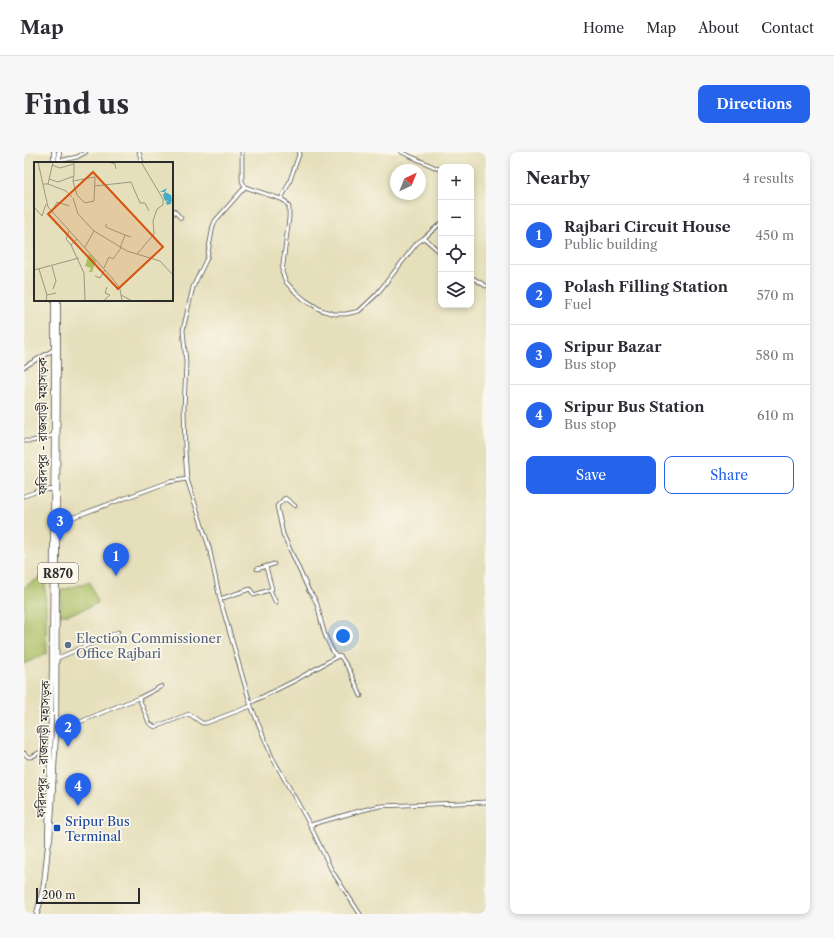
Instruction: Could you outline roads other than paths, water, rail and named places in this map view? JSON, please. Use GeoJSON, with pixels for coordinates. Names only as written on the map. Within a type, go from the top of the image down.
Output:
{"type":"FeatureCollection","features":[{"type":"Feature","properties":{"kind":"main road"},"geometry":{"type":"LineString","coordinates":[[54,152],[57,162]]}},
{"type":"Feature","properties":{"kind":"main road"},"geometry":{"type":"LineString","coordinates":[[57,162],[59,152]]}},
{"type":"Feature","properties":{"kind":"main road","name":"ফরিদপুর - রাজবাড়ী মহাসড়ক"},"geometry":{"type":"LineString","coordinates":[[48,846],[50,747],[54,732],[54,301]]}},
{"type":"Feature","properties":{"kind":"main road","name":"ফরিদপুর - রাজবাড়ী মহাসড়ক"},"geometry":{"type":"LineString","coordinates":[[48,846],[50,839],[58,658],[58,301]]}},
{"type":"Feature","properties":{"kind":"main road"},"geometry":{"type":"LineString","coordinates":[[38,914],[44,885],[48,846]]}},
{"type":"Feature","properties":{"kind":"street"},"geometry":{"type":"LineString","coordinates":[[57,162],[76,157],[86,152]]}},
{"type":"Feature","properties":{"kind":"street"},"geometry":{"type":"LineString","coordinates":[[139,152],[142,162]]}},
{"type":"Feature","properties":{"kind":"street"},"geometry":{"type":"LineString","coordinates":[[242,152],[242,181],[244,187]]}},
{"type":"Feature","properties":{"kind":"street"},"geometry":{"type":"LineString","coordinates":[[281,199],[289,183],[300,152]]}},
{"type":"Feature","properties":{"kind":"street"},"geometry":{"type":"LineString","coordinates":[[401,152],[438,169]]}},
{"type":"Feature","properties":{"kind":"street"},"geometry":{"type":"LineString","coordinates":[[244,187],[286,202],[289,207],[289,218],[282,272],[286,282],[305,300],[321,310],[334,314],[346,314],[359,311],[377,294],[417,243],[438,226]]}},
{"type":"Feature","properties":{"kind":"street"},"geometry":{"type":"LineString","coordinates":[[244,187],[215,221],[208,258],[193,287],[189,300],[184,330],[186,362],[184,437],[187,479],[209,547],[220,598],[250,704],[272,757],[310,825],[332,871],[360,914]]}},
{"type":"Feature","properties":{"kind":"street"},"geometry":{"type":"LineString","coordinates":[[173,210],[181,218]]}},
{"type":"Feature","properties":{"kind":"street"},"geometry":{"type":"LineString","coordinates":[[424,238],[438,250]]}},
{"type":"Feature","properties":{"kind":"street"},"geometry":{"type":"LineString","coordinates":[[474,279],[486,286]]}},
{"type":"Feature","properties":{"kind":"street"},"geometry":{"type":"LineString","coordinates":[[24,367],[54,350]]}},
{"type":"Feature","properties":{"kind":"street"},"geometry":{"type":"LineString","coordinates":[[24,441],[32,441],[54,435]]}},
{"type":"Feature","properties":{"kind":"street"},"geometry":{"type":"LineString","coordinates":[[58,521],[71,518],[170,482],[187,479]]}},
{"type":"Feature","properties":{"kind":"street"},"geometry":{"type":"LineString","coordinates":[[24,496],[38,491],[53,489]]}},
{"type":"Feature","properties":{"kind":"street"},"geometry":{"type":"LineString","coordinates":[[295,506],[285,498],[277,506],[283,534],[309,591],[315,597],[323,629],[336,657]]}},
{"type":"Feature","properties":{"kind":"street"},"geometry":{"type":"LineString","coordinates":[[256,569],[274,564]]}},
{"type":"Feature","properties":{"kind":"street"},"geometry":{"type":"LineString","coordinates":[[266,567],[272,587],[270,590],[276,603]]}},
{"type":"Feature","properties":{"kind":"street"},"geometry":{"type":"LineString","coordinates":[[220,598],[250,589],[254,595],[270,590]]}},
{"type":"Feature","properties":{"kind":"street"},"geometry":{"type":"LineString","coordinates":[[58,658],[118,632]]}},
{"type":"Feature","properties":{"kind":"street"},"geometry":{"type":"LineString","coordinates":[[139,698],[149,723],[152,726],[155,727],[189,714],[202,723],[206,723],[250,704],[336,657],[340,657],[350,671],[361,696]]}},
{"type":"Feature","properties":{"kind":"street"},"geometry":{"type":"LineString","coordinates":[[54,732],[139,698],[162,686]]}},
{"type":"Feature","properties":{"kind":"street"},"geometry":{"type":"LineString","coordinates":[[24,753],[28,757],[31,757],[50,747]]}},
{"type":"Feature","properties":{"kind":"street"},"geometry":{"type":"LineString","coordinates":[[310,825],[380,806],[486,802]]}},
{"type":"Feature","properties":{"kind":"place","name":"Sripur Bazar"},"geometry":{"type":"Point","coordinates":[60,541]}},
{"type":"Feature","properties":{"kind":"place","name":"Rajbari Circuit House"},"geometry":{"type":"Point","coordinates":[116,576]}},
{"type":"Feature","properties":{"kind":"place","name":"Election Commissioner Office Rajbari"},"geometry":{"type":"Point","coordinates":[68,645]}},
{"type":"Feature","properties":{"kind":"place","name":"Polash Filling Station"},"geometry":{"type":"Point","coordinates":[68,747]}},
{"type":"Feature","properties":{"kind":"place","name":"Sripur Bus Station"},"geometry":{"type":"Point","coordinates":[78,806]}},
{"type":"Feature","properties":{"kind":"place","name":"Sripur Bus Terminal"},"geometry":{"type":"Point","coordinates":[57,828]}}]}
